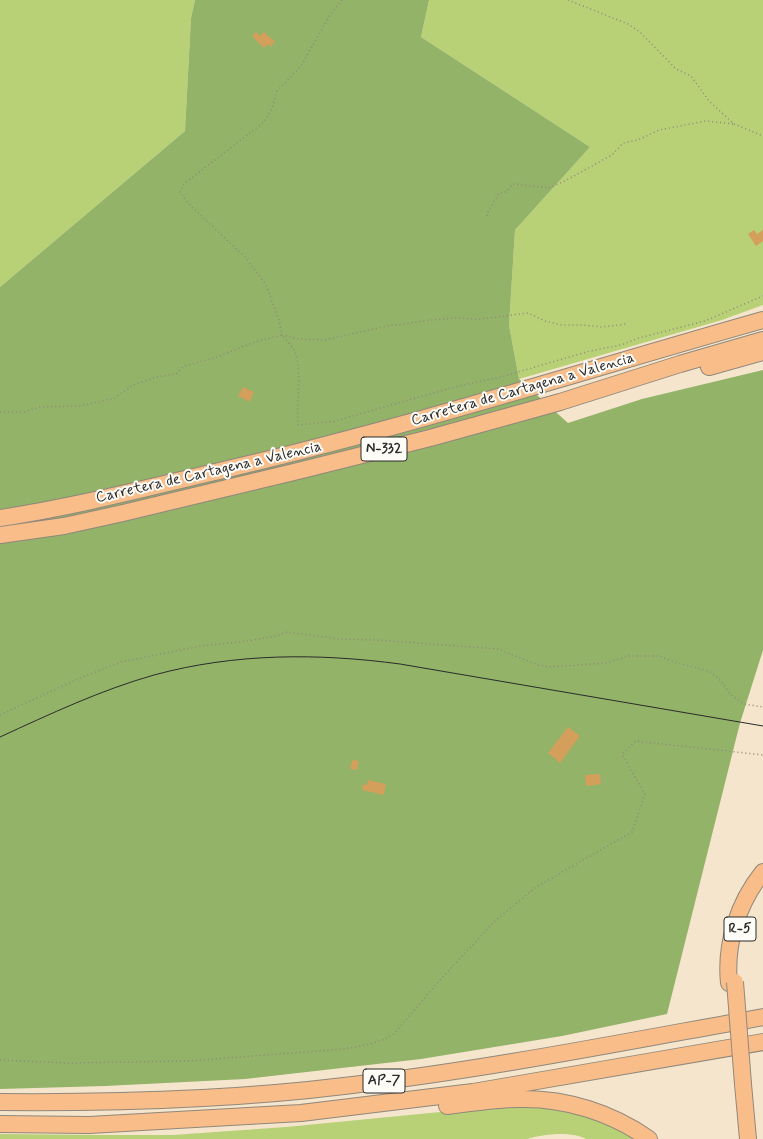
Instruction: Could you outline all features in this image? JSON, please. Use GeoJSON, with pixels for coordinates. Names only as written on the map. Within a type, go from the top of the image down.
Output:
{"type":"FeatureCollection","features":[{"type":"Feature","properties":{"kind":"highway","name":"Carretera de Cartagena a Valencia"},"geometry":{"type":"LineString","coordinates":[[0,518],[74,505],[195,477],[372,433],[763,320]]}},
{"type":"Feature","properties":{"kind":"highway","name":"Carretera de Cartagena a Valencia"},"geometry":{"type":"LineString","coordinates":[[0,535],[64,526],[298,472],[430,438],[560,402],[680,364],[763,340]]}},
{"type":"Feature","properties":{"kind":"highway"},"geometry":{"type":"LineString","coordinates":[[560,402],[621,393],[763,352]]}},
{"type":"Feature","properties":{"kind":"highway"},"geometry":{"type":"LineString","coordinates":[[0,507],[195,477]]}},
{"type":"Feature","properties":{"kind":"highway"},"geometry":{"type":"LineString","coordinates":[[0,540],[64,526]]}},
{"type":"Feature","properties":{"kind":"highway"},"geometry":{"type":"LineString","coordinates":[[732,982],[729,953],[735,923],[744,901],[763,872]]}},
{"type":"Feature","properties":{"kind":"highway","name":"R-5"},"geometry":{"type":"LineString","coordinates":[[748,1139],[740,1085],[732,982],[736,944],[740,926],[752,898],[763,881]]}},
{"type":"Feature","properties":{"kind":"highway","name":"AP-7"},"geometry":{"type":"LineString","coordinates":[[0,1102],[85,1103],[172,1100],[260,1094],[343,1086],[489,1066],[763,1017]]}},
{"type":"Feature","properties":{"kind":"highway","name":"AP-7"},"geometry":{"type":"LineString","coordinates":[[0,1124],[89,1125],[301,1113],[473,1092],[763,1042]]}},
{"type":"Feature","properties":{"kind":"highway"},"geometry":{"type":"LineString","coordinates":[[740,1085],[740,1139]]}},
{"type":"Feature","properties":{"kind":"highway"},"geometry":{"type":"LineString","coordinates":[[89,1125],[156,1127],[227,1125],[520,1099],[543,1099],[594,1111],[628,1126],[649,1139]]}},
{"type":"Feature","properties":{"kind":"path"},"geometry":{"type":"LineString","coordinates":[[342,0],[330,15],[301,66],[277,91],[272,109],[264,122],[184,184],[180,192],[188,203],[246,258],[266,285],[279,320],[282,335],[294,350],[299,370],[297,408],[298,425],[335,421],[451,388],[504,376],[590,351],[621,345],[646,336],[705,321],[763,296]]}},
{"type":"Feature","properties":{"kind":"path"},"geometry":{"type":"LineString","coordinates":[[568,0],[628,24],[640,32],[676,69],[691,76],[709,101],[734,124]]}},
{"type":"Feature","properties":{"kind":"path"},"geometry":{"type":"LineString","coordinates":[[487,216],[499,193],[506,192],[513,184],[548,188],[563,182],[612,155],[623,143],[638,140],[659,130],[706,121],[734,124],[763,136]]}},
{"type":"Feature","properties":{"kind":"path"},"geometry":{"type":"LineString","coordinates":[[0,412],[24,412],[40,407],[80,406],[115,398],[133,386],[156,377],[176,374],[184,366],[214,358],[255,342],[282,335],[324,340],[388,326],[431,320],[454,318],[480,319],[528,313],[545,322],[562,325],[601,327],[627,324]]}},
{"type":"Feature","properties":{"kind":"path"},"geometry":{"type":"LineString","coordinates":[[0,715],[80,678],[121,662],[201,646],[248,641],[276,636],[287,632],[340,639],[382,640],[498,649],[538,665],[552,667],[605,663],[629,656],[659,656],[674,662],[709,671],[722,682],[730,694],[744,704],[763,707]]}},
{"type":"Feature","properties":{"kind":"path"},"geometry":{"type":"LineString","coordinates":[[0,1060],[66,1062],[188,1061],[343,1049],[365,1046],[387,1038],[394,1034],[439,981],[495,921],[536,887],[632,832],[645,794],[622,754],[636,741],[763,755]]}},
{"type":"Feature","properties":{"kind":"green space"},"geometry":{"type":"Polygon","coordinates":[[[0,0],[195,0],[191,18],[185,131],[0,287],[0,0]]]}},
{"type":"Feature","properties":{"kind":"green space"},"geometry":{"type":"Polygon","coordinates":[[[195,0],[429,0],[421,37],[590,147],[515,230],[509,325],[519,379],[568,423],[642,399],[763,370],[763,650],[740,723],[667,1014],[562,1036],[421,1059],[245,1079],[105,1086],[0,1089],[0,287],[185,131],[191,18],[195,0]]]}},
{"type":"Feature","properties":{"kind":"green space"},"geometry":{"type":"Polygon","coordinates":[[[429,0],[763,0],[763,305],[722,320],[519,379],[509,325],[515,230],[590,147],[421,37],[429,0]]]}},
{"type":"Feature","properties":{"kind":"green space"},"geometry":{"type":"Polygon","coordinates":[[[502,1106],[560,1109],[573,1112],[614,1127],[636,1139],[586,1139],[580,1136],[557,1134],[527,1139],[0,1139],[0,1134],[173,1135],[286,1127],[502,1106]]]}},
{"type":"Feature","properties":{"kind":"building"},"geometry":{"type":"Polygon","coordinates":[[[256,32],[260,36],[264,32],[275,42],[270,47],[268,44],[264,48],[252,36],[256,32]]]}},
{"type":"Feature","properties":{"kind":"building"},"geometry":{"type":"Polygon","coordinates":[[[754,230],[757,234],[763,230],[763,241],[756,246],[748,234],[754,230]]]}},
{"type":"Feature","properties":{"kind":"building"},"geometry":{"type":"Polygon","coordinates":[[[243,387],[254,392],[250,402],[238,396],[243,387]]]}},
{"type":"Feature","properties":{"kind":"building"},"geometry":{"type":"Polygon","coordinates":[[[568,727],[580,736],[560,763],[548,753],[568,727]]]}},
{"type":"Feature","properties":{"kind":"building"},"geometry":{"type":"Polygon","coordinates":[[[352,760],[359,761],[357,770],[350,769],[352,760]]]}},
{"type":"Feature","properties":{"kind":"building"},"geometry":{"type":"Polygon","coordinates":[[[600,774],[601,784],[586,786],[585,775],[600,774]]]}},
{"type":"Feature","properties":{"kind":"building"},"geometry":{"type":"Polygon","coordinates":[[[368,780],[386,784],[384,795],[362,790],[363,784],[367,785],[368,780]]]}},
{"type":"Feature","properties":{"kind":"tram line"},"geometry":{"type":"LineString","coordinates":[[0,737],[95,695],[154,675],[215,662],[277,657],[338,658],[400,664],[763,726]]}}]}
